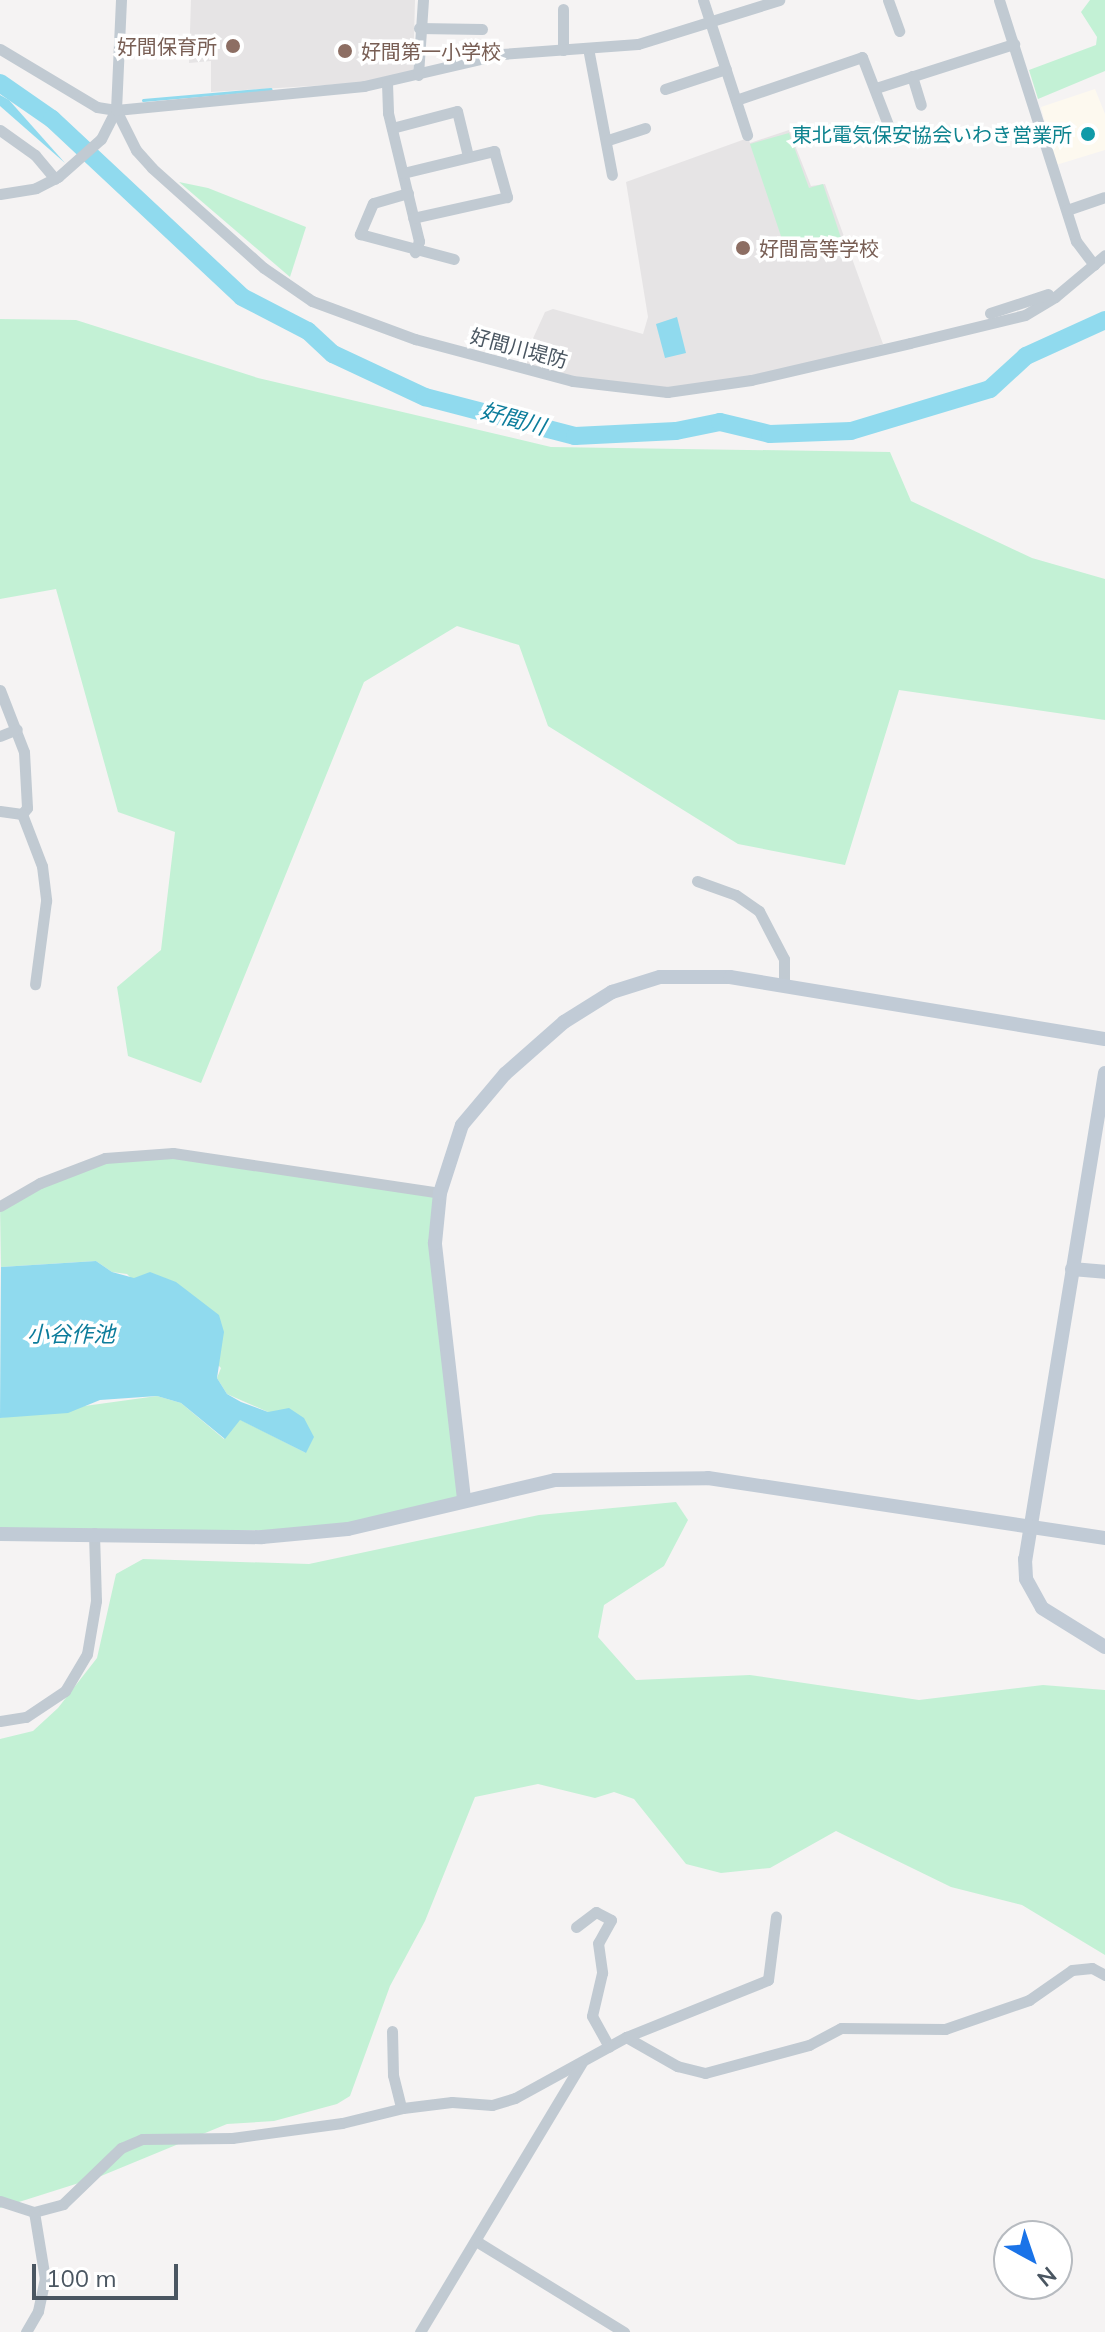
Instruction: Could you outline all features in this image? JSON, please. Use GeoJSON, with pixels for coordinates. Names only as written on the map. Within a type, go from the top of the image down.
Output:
{"type":"FeatureCollection","features":[{"type":"Feature","properties":{"kind":"street"},"geometry":{"type":"LineString","coordinates":[[0,194],[57,178],[85,157],[113,115],[121,0]]}},
{"type":"Feature","properties":{"kind":"street"},"geometry":{"type":"LineString","coordinates":[[418,75],[423,0]]}},
{"type":"Feature","properties":{"kind":"street"},"geometry":{"type":"LineString","coordinates":[[703,0],[747,135]]}},
{"type":"Feature","properties":{"kind":"street"},"geometry":{"type":"LineString","coordinates":[[0,49],[113,115],[387,83],[491,56],[638,44],[779,0]]}},
{"type":"Feature","properties":{"kind":"street"},"geometry":{"type":"LineString","coordinates":[[888,0],[899,31]]}},
{"type":"Feature","properties":{"kind":"street"},"geometry":{"type":"LineString","coordinates":[[999,0],[1076,241],[1094,265]]}},
{"type":"Feature","properties":{"kind":"street"},"geometry":{"type":"LineString","coordinates":[[563,9],[563,50]]}},
{"type":"Feature","properties":{"kind":"street"},"geometry":{"type":"LineString","coordinates":[[419,28],[482,29]]}},
{"type":"Feature","properties":{"kind":"street"},"geometry":{"type":"LineString","coordinates":[[879,87],[1014,44]]}},
{"type":"Feature","properties":{"kind":"street"},"geometry":{"type":"LineString","coordinates":[[588,50],[608,140],[612,175]]}},
{"type":"Feature","properties":{"kind":"street"},"geometry":{"type":"LineString","coordinates":[[736,100],[862,57],[890,130]]}},
{"type":"Feature","properties":{"kind":"street"},"geometry":{"type":"LineString","coordinates":[[665,89],[726,69]]}},
{"type":"Feature","properties":{"kind":"street"},"geometry":{"type":"LineString","coordinates":[[912,76],[921,105]]}},
{"type":"Feature","properties":{"kind":"street"},"geometry":{"type":"LineString","coordinates":[[387,83],[392,128],[413,218],[415,252]]}},
{"type":"Feature","properties":{"kind":"street"},"geometry":{"type":"LineString","coordinates":[[392,128],[457,111],[468,156]]}},
{"type":"Feature","properties":{"kind":"street","name":"好間川堤防"},"geometry":{"type":"LineString","coordinates":[[113,115],[152,168],[264,268],[312,301],[415,339],[573,381],[667,392],[751,380],[1025,315],[1071,285],[1105,255]]}},
{"type":"Feature","properties":{"kind":"street"},"geometry":{"type":"LineString","coordinates":[[608,140],[645,128]]}},
{"type":"Feature","properties":{"kind":"street"},"geometry":{"type":"LineString","coordinates":[[0,130],[35,155],[57,178]]}},
{"type":"Feature","properties":{"kind":"street"},"geometry":{"type":"LineString","coordinates":[[403,173],[494,151],[507,197],[413,218]]}},
{"type":"Feature","properties":{"kind":"street"},"geometry":{"type":"LineString","coordinates":[[408,193],[373,203],[360,234],[415,252],[454,259]]}},
{"type":"Feature","properties":{"kind":"street"},"geometry":{"type":"LineString","coordinates":[[1067,210],[1104,197]]}},
{"type":"Feature","properties":{"kind":"street"},"geometry":{"type":"LineString","coordinates":[[990,313],[1071,285]]}},
{"type":"Feature","properties":{"kind":"street"},"geometry":{"type":"LineString","coordinates":[[0,690],[24,752],[27,808],[22,814]]}},
{"type":"Feature","properties":{"kind":"street"},"geometry":{"type":"LineString","coordinates":[[0,736],[17,729]]}},
{"type":"Feature","properties":{"kind":"street"},"geometry":{"type":"LineString","coordinates":[[0,811],[22,814]]}},
{"type":"Feature","properties":{"kind":"street"},"geometry":{"type":"LineString","coordinates":[[22,814],[47,891],[35,984]]}},
{"type":"Feature","properties":{"kind":"street"},"geometry":{"type":"LineString","coordinates":[[697,881],[736,895],[759,911],[784,959],[784,985]]}},
{"type":"Feature","properties":{"kind":"street"},"geometry":{"type":"LineString","coordinates":[[464,1499],[435,1243],[440,1193],[462,1125],[505,1074],[564,1022],[612,992],[660,977],[730,977],[1105,1039]]}},
{"type":"Feature","properties":{"kind":"street"},"geometry":{"type":"LineString","coordinates":[[1105,1073],[1028,1528],[1026,1579],[1042,1608],[1105,1647]]}},
{"type":"Feature","properties":{"kind":"street"},"geometry":{"type":"LineString","coordinates":[[0,1206],[40,1183],[105,1158],[173,1153],[440,1193]]}},
{"type":"Feature","properties":{"kind":"street"},"geometry":{"type":"LineString","coordinates":[[1072,1269],[1105,1272]]}},
{"type":"Feature","properties":{"kind":"street"},"geometry":{"type":"LineString","coordinates":[[0,1534],[262,1537],[348,1529],[464,1499],[555,1480],[708,1478],[1105,1538]]}},
{"type":"Feature","properties":{"kind":"street"},"geometry":{"type":"LineString","coordinates":[[0,1721],[26,1717],[65,1691],[87,1654],[96,1601],[94,1533]]}},
{"type":"Feature","properties":{"kind":"street"},"geometry":{"type":"LineString","coordinates":[[576,1927],[596,1912],[611,1920],[598,1943],[602,1973],[592,2012],[609,2047]]}},
{"type":"Feature","properties":{"kind":"street"},"geometry":{"type":"LineString","coordinates":[[0,2201],[34,2212],[69,2200],[134,2141],[271,2133],[401,2108],[452,2102],[500,2104],[626,2037],[768,1980],[776,1917]]}},
{"type":"Feature","properties":{"kind":"street"},"geometry":{"type":"LineString","coordinates":[[626,2037],[677,2066],[705,2073],[809,2045],[841,2028],[945,2029],[1029,2000],[1072,1970],[1092,1968],[1105,1975]]}},
{"type":"Feature","properties":{"kind":"street"},"geometry":{"type":"LineString","coordinates":[[392,2031],[393,2075],[401,2108]]}},
{"type":"Feature","properties":{"kind":"street"},"geometry":{"type":"LineString","coordinates":[[420,2332],[583,2061]]}},
{"type":"Feature","properties":{"kind":"street"},"geometry":{"type":"LineString","coordinates":[[26,2332],[38,2311],[45,2279],[34,2212]]}},
{"type":"Feature","properties":{"kind":"street"},"geometry":{"type":"LineString","coordinates":[[476,2241],[624,2332]]}},
{"type":"Feature","properties":{"kind":"shaded area","name":"好間第一小学校"},"geometry":{"type":"Polygon","coordinates":[[[191,0],[415,0],[413,71],[359,83],[211,92],[211,61],[189,63],[191,0]]]}},
{"type":"Feature","properties":{"kind":"shaded area"},"geometry":{"type":"Polygon","coordinates":[[[1095,89],[1105,114],[1105,150],[1056,165],[1041,107],[1095,89]]]}},
{"type":"Feature","properties":{"kind":"shaded area","name":"好間高等学校"},"geometry":{"type":"Polygon","coordinates":[[[789,130],[811,186],[825,184],[883,344],[747,380],[667,392],[520,367],[545,312],[553,309],[643,334],[648,317],[626,182],[748,138],[750,143],[789,130]]]}},
{"type":"Feature","properties":{"kind":"green space"},"geometry":{"type":"Polygon","coordinates":[[[1090,0],[1105,0],[1105,71],[1038,99],[1029,70],[1096,45],[1097,37],[1081,12],[1090,0]]]}},
{"type":"Feature","properties":{"kind":"green space"},"geometry":{"type":"Polygon","coordinates":[[[789,133],[809,188],[823,184],[841,238],[788,257],[750,144],[789,133]]]}},
{"type":"Feature","properties":{"kind":"green space"},"geometry":{"type":"Polygon","coordinates":[[[179,182],[208,188],[306,227],[290,277],[179,182]]]}},
{"type":"Feature","properties":{"kind":"green space"},"geometry":{"type":"Polygon","coordinates":[[[0,319],[76,320],[258,378],[551,447],[890,452],[911,501],[1032,558],[1105,579],[1105,720],[899,690],[845,865],[738,844],[548,726],[519,645],[457,626],[364,682],[201,1083],[128,1056],[117,987],[161,950],[175,832],[118,812],[56,589],[0,599],[0,319]]]}},
{"type":"Feature","properties":{"kind":"green space"},"geometry":{"type":"Polygon","coordinates":[[[173,1153],[440,1193],[435,1243],[464,1499],[348,1529],[0,1534],[0,1418],[157,1396],[181,1403],[224,1439],[239,1419],[306,1453],[268,1412],[227,1394],[217,1378],[221,1368],[127,1274],[112,1272],[96,1261],[1,1267],[0,1206],[105,1158],[173,1153]]]}},
{"type":"Feature","properties":{"kind":"green space"},"geometry":{"type":"Polygon","coordinates":[[[676,1502],[688,1520],[664,1566],[604,1605],[598,1637],[636,1680],[750,1675],[919,1700],[1043,1685],[1105,1690],[1105,1955],[1022,1905],[951,1887],[836,1831],[770,1868],[721,1873],[686,1864],[634,1799],[614,1792],[595,1798],[538,1784],[475,1797],[425,1921],[390,1986],[350,2096],[337,2104],[274,2121],[227,2124],[101,2176],[0,2208],[0,1739],[33,1731],[58,1708],[97,1658],[116,1574],[143,1559],[309,1564],[539,1515],[676,1502]]]}},
{"type":"Feature","properties":{"kind":"water"},"geometry":{"type":"Polygon","coordinates":[[[0,95],[9,100],[65,163],[0,106],[0,95]]]}},
{"type":"Feature","properties":{"kind":"water"},"geometry":{"type":"Polygon","coordinates":[[[677,317],[686,353],[665,358],[656,324],[677,317]]]}},
{"type":"Feature","properties":{"kind":"water","name":"小谷作池"},"geometry":{"type":"Polygon","coordinates":[[[96,1261],[112,1272],[134,1278],[150,1272],[176,1282],[219,1315],[224,1332],[217,1378],[227,1394],[268,1412],[289,1408],[304,1418],[314,1437],[306,1453],[240,1420],[225,1439],[181,1403],[157,1396],[100,1400],[68,1413],[0,1418],[1,1267],[96,1261]]]}},
{"type":"Feature","properties":{"kind":"waterway","name":"好間川"},"geometry":{"type":"LineString","coordinates":[[0,83],[52,119],[242,297],[308,331],[333,354],[425,397],[575,436],[676,431],[720,422],[770,434],[851,431],[990,389],[1026,356],[1105,320]]}},
{"type":"Feature","properties":{"kind":"waterway"},"geometry":{"type":"LineString","coordinates":[[143,100],[271,89]]}},
{"type":"Feature","properties":{"kind":"place","name":"好間保育所"},"geometry":{"type":"Point","coordinates":[233,46]}},
{"type":"Feature","properties":{"kind":"place","name":"好間第一小学校"},"geometry":{"type":"Point","coordinates":[345,51]}},
{"type":"Feature","properties":{"kind":"place","name":"東北電気保安協会いわき営業所"},"geometry":{"type":"Point","coordinates":[1088,134]}},
{"type":"Feature","properties":{"kind":"place","name":"好間高等学校"},"geometry":{"type":"Point","coordinates":[743,248]}}]}
